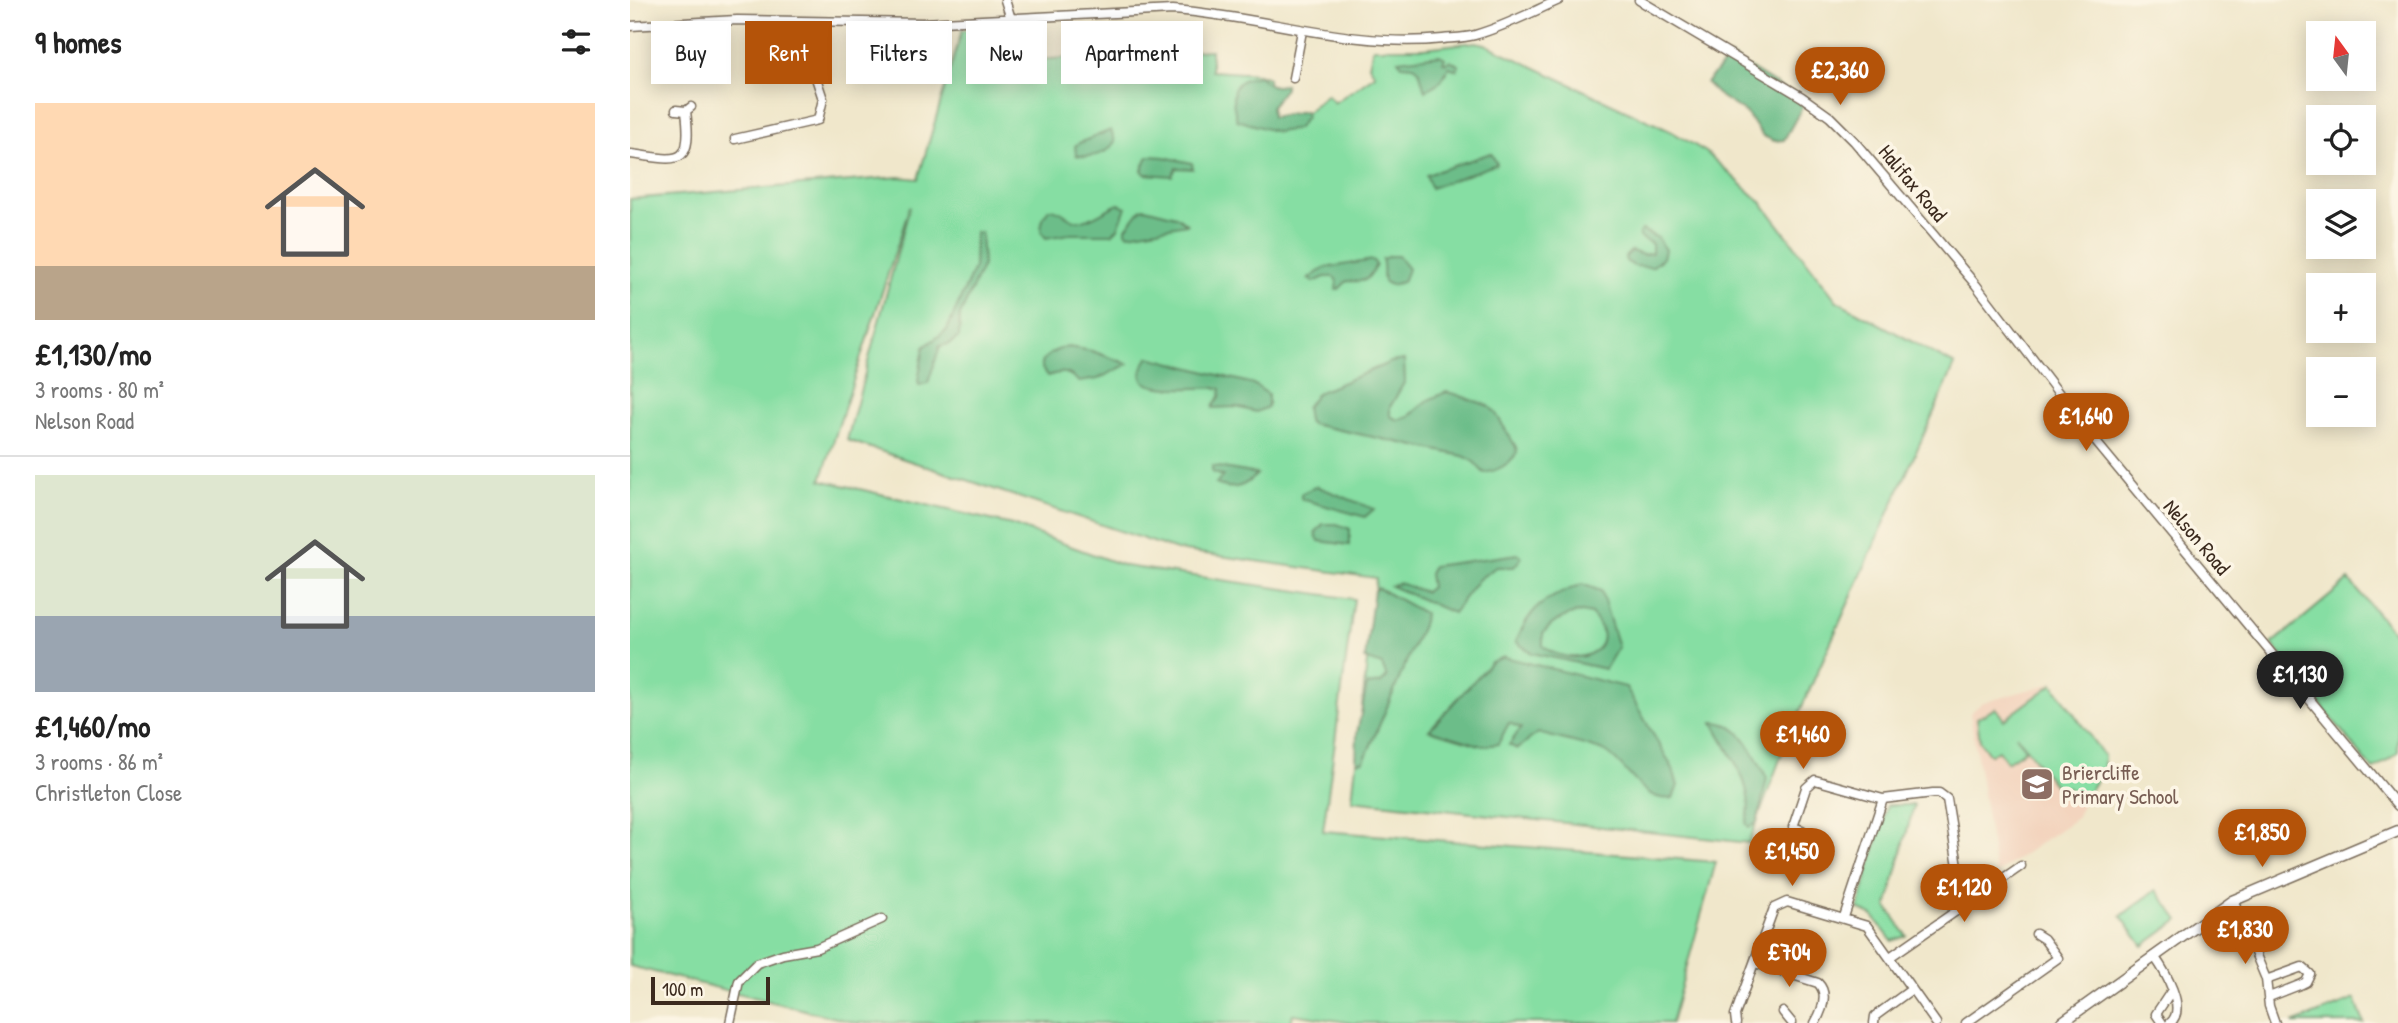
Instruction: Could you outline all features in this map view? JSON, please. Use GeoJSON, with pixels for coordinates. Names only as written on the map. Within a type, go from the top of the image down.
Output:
{"type":"FeatureCollection","features":[{"type":"Feature","properties":{"kind":"street"},"geometry":{"type":"LineString","coordinates":[[1005,0],[1011,19]]}},
{"type":"Feature","properties":{"kind":"street"},"geometry":{"type":"LineString","coordinates":[[832,23],[923,23],[1173,10],[1241,18],[1302,31],[1389,41],[1475,35],[1559,0]]}},
{"type":"Feature","properties":{"kind":"street","name":"Halifax Road"},"geometry":{"type":"LineString","coordinates":[[1639,0],[1802,97],[1830,117],[1854,141],[1976,285]]}},
{"type":"Feature","properties":{"kind":"street"},"geometry":{"type":"LineString","coordinates":[[630,26],[763,21]]}},
{"type":"Feature","properties":{"kind":"street"},"geometry":{"type":"LineString","coordinates":[[1293,78],[1302,31]]}},
{"type":"Feature","properties":{"kind":"street"},"geometry":{"type":"LineString","coordinates":[[735,139],[818,120],[823,99],[818,84]]}},
{"type":"Feature","properties":{"kind":"street"},"geometry":{"type":"LineString","coordinates":[[630,153],[673,159],[681,157],[687,150],[689,139],[688,109],[676,110]]}},
{"type":"Feature","properties":{"kind":"street","name":"Nelson Road"},"geometry":{"type":"LineString","coordinates":[[1976,285],[2096,442],[2398,806]]}},
{"type":"Feature","properties":{"kind":"street"},"geometry":{"type":"LineString","coordinates":[[1794,827],[1806,788],[1815,780],[1883,799],[1940,793],[1947,799],[1960,878],[1973,899]]}},
{"type":"Feature","properties":{"kind":"street"},"geometry":{"type":"LineString","coordinates":[[1844,918],[1883,799]]}},
{"type":"Feature","properties":{"kind":"street"},"geometry":{"type":"LineString","coordinates":[[2061,1023],[2233,900],[2398,831]]}},
{"type":"Feature","properties":{"kind":"street"},"geometry":{"type":"LineString","coordinates":[[1890,957],[2021,866]]}},
{"type":"Feature","properties":{"kind":"street"},"geometry":{"type":"LineString","coordinates":[[2233,900],[2266,980],[2269,1006],[2275,1023]]}},
{"type":"Feature","properties":{"kind":"street"},"geometry":{"type":"LineString","coordinates":[[1735,1023],[1735,1015],[1774,908],[1782,902],[1867,926],[1936,1023]]}},
{"type":"Feature","properties":{"kind":"street"},"geometry":{"type":"LineString","coordinates":[[730,1023],[739,981],[757,963],[783,954],[817,948],[882,919]]}},
{"type":"Feature","properties":{"kind":"street"},"geometry":{"type":"LineString","coordinates":[[1966,1023],[2058,958],[2036,934]]}},
{"type":"Feature","properties":{"kind":"street"},"geometry":{"type":"LineString","coordinates":[[2154,956],[2169,979],[2172,990],[2176,1014],[2170,1023]]}},
{"type":"Feature","properties":{"kind":"street"},"geometry":{"type":"LineString","coordinates":[[1755,963],[1818,983],[1823,988],[1824,997],[1815,1023]]}},
{"type":"Feature","properties":{"kind":"street"},"geometry":{"type":"LineString","coordinates":[[2266,980],[2302,967],[2309,974],[2302,984],[2269,997]]}},
{"type":"Feature","properties":{"kind":"street"},"geometry":{"type":"LineString","coordinates":[[1874,1023],[1875,1016],[1912,989]]}},
{"type":"Feature","properties":{"kind":"street"},"geometry":{"type":"LineString","coordinates":[[2162,1023],[2156,1014],[2172,990]]}},
{"type":"Feature","properties":{"kind":"street"},"geometry":{"type":"LineString","coordinates":[[1783,1012],[1793,1023]]}},
{"type":"Feature","properties":{"kind":"shaded area","name":"Briercliffe Primary School"},"geometry":{"type":"Polygon","coordinates":[[[2053,684],[2104,756],[2104,767],[2076,818],[1996,874],[1970,713],[1982,703],[2053,684]]]}},
{"type":"Feature","properties":{"kind":"green space"},"geometry":{"type":"Polygon","coordinates":[[[962,30],[966,30],[966,84],[1047,84],[1047,59],[1061,58],[1061,84],[1203,84],[1203,50],[1211,50],[1211,71],[1258,74],[1268,78],[1270,120],[1306,113],[1327,94],[1334,103],[1375,75],[1369,65],[1373,48],[1424,48],[1476,42],[1485,44],[1672,132],[1706,152],[1762,203],[1837,301],[1955,365],[1787,740],[1749,843],[1352,800],[1376,578],[1177,550],[847,440],[910,206],[821,480],[1012,525],[1125,566],[1354,599],[1323,831],[1716,862],[1671,1023],[1352,1023],[1293,1014],[1291,1023],[856,1023],[630,966],[630,199],[899,177],[918,179],[946,84],[952,84],[952,64],[962,30]]]}},
{"type":"Feature","properties":{"kind":"green space"},"geometry":{"type":"Polygon","coordinates":[[[1440,55],[1445,58],[1443,62],[1450,60],[1458,65],[1457,70],[1449,67],[1441,81],[1425,91],[1419,70],[1414,66],[1402,65],[1398,60],[1440,55]]]}},
{"type":"Feature","properties":{"kind":"green space"},"geometry":{"type":"Polygon","coordinates":[[[1730,56],[1805,102],[1784,140],[1774,141],[1763,136],[1746,113],[1717,94],[1706,83],[1730,56]]]}},
{"type":"Feature","properties":{"kind":"green space"},"geometry":{"type":"Polygon","coordinates":[[[1259,76],[1271,85],[1285,84],[1271,107],[1272,117],[1304,111],[1306,117],[1297,129],[1277,132],[1237,120],[1234,89],[1241,81],[1259,76]]]}},
{"type":"Feature","properties":{"kind":"green space"},"geometry":{"type":"Polygon","coordinates":[[[1111,130],[1115,141],[1108,149],[1092,156],[1076,155],[1075,146],[1079,143],[1111,130]]]}},
{"type":"Feature","properties":{"kind":"green space"},"geometry":{"type":"Polygon","coordinates":[[[1491,153],[1497,164],[1431,188],[1426,175],[1491,153]]]}},
{"type":"Feature","properties":{"kind":"green space"},"geometry":{"type":"Polygon","coordinates":[[[1150,156],[1192,163],[1193,169],[1176,168],[1172,176],[1145,174],[1142,170],[1150,156]]]}},
{"type":"Feature","properties":{"kind":"green space"},"geometry":{"type":"Polygon","coordinates":[[[1119,204],[1126,207],[1118,228],[1112,234],[1069,234],[1046,238],[1041,232],[1042,219],[1049,209],[1080,221],[1119,204]]]}},
{"type":"Feature","properties":{"kind":"green space"},"geometry":{"type":"Polygon","coordinates":[[[1141,209],[1176,216],[1187,224],[1129,234],[1126,232],[1126,228],[1141,209]]]}},
{"type":"Feature","properties":{"kind":"green space"},"geometry":{"type":"Polygon","coordinates":[[[1642,230],[1658,238],[1665,250],[1663,258],[1652,267],[1634,266],[1626,261],[1625,257],[1631,251],[1643,255],[1652,253],[1652,244],[1640,237],[1642,230]]]}},
{"type":"Feature","properties":{"kind":"green space"},"geometry":{"type":"Polygon","coordinates":[[[975,232],[981,233],[983,265],[960,315],[959,337],[940,346],[928,383],[919,385],[924,347],[947,330],[974,268],[975,232]]]}},
{"type":"Feature","properties":{"kind":"green space"},"geometry":{"type":"Polygon","coordinates":[[[1398,256],[1408,269],[1403,282],[1391,285],[1384,282],[1382,259],[1398,256]]]}},
{"type":"Feature","properties":{"kind":"green space"},"geometry":{"type":"Polygon","coordinates":[[[1373,260],[1376,265],[1368,278],[1362,281],[1347,281],[1338,290],[1334,277],[1325,277],[1314,282],[1308,279],[1324,268],[1373,260]]]}},
{"type":"Feature","properties":{"kind":"green space"},"geometry":{"type":"Polygon","coordinates":[[[1068,347],[1092,351],[1128,364],[1098,379],[1079,382],[1065,373],[1048,376],[1043,371],[1043,361],[1057,350],[1068,347]]]}},
{"type":"Feature","properties":{"kind":"green space"},"geometry":{"type":"Polygon","coordinates":[[[1149,357],[1253,384],[1268,394],[1268,407],[1256,412],[1236,407],[1213,408],[1220,397],[1221,389],[1153,386],[1144,381],[1142,371],[1149,357]]]}},
{"type":"Feature","properties":{"kind":"green space"},"geometry":{"type":"Polygon","coordinates":[[[1404,360],[1405,381],[1390,407],[1390,416],[1398,420],[1408,417],[1428,400],[1446,392],[1489,406],[1516,447],[1517,452],[1511,460],[1499,469],[1484,473],[1472,460],[1463,456],[1311,424],[1308,421],[1306,407],[1317,393],[1391,362],[1404,360]]]}},
{"type":"Feature","properties":{"kind":"green space"},"geometry":{"type":"Polygon","coordinates":[[[1212,466],[1257,474],[1243,485],[1228,487],[1216,484],[1223,476],[1212,472],[1212,466]]]}},
{"type":"Feature","properties":{"kind":"green space"},"geometry":{"type":"Polygon","coordinates":[[[1316,486],[1374,509],[1365,517],[1301,499],[1301,494],[1316,486]]]}},
{"type":"Feature","properties":{"kind":"green space"},"geometry":{"type":"Polygon","coordinates":[[[1323,524],[1337,524],[1350,529],[1350,545],[1319,541],[1315,533],[1323,524]]]}},
{"type":"Feature","properties":{"kind":"green space"},"geometry":{"type":"Polygon","coordinates":[[[1518,554],[1522,557],[1514,567],[1496,567],[1478,580],[1453,613],[1391,586],[1399,583],[1425,592],[1431,587],[1429,574],[1433,566],[1518,554]]]}},
{"type":"Feature","properties":{"kind":"green space"},"geometry":{"type":"Polygon","coordinates":[[[2349,580],[2398,638],[2398,753],[2373,770],[2272,644],[2349,580]]]}},
{"type":"Feature","properties":{"kind":"green space"},"geometry":{"type":"Polygon","coordinates":[[[1582,584],[1601,591],[1618,647],[1605,669],[1532,653],[1516,642],[1528,619],[1541,604],[1582,584]],[[1576,613],[1556,622],[1543,633],[1543,646],[1567,657],[1580,657],[1591,653],[1599,647],[1603,638],[1600,627],[1591,614],[1576,613]]]}},
{"type":"Feature","properties":{"kind":"green space"},"geometry":{"type":"Polygon","coordinates":[[[1378,588],[1424,613],[1423,623],[1364,761],[1356,762],[1357,733],[1367,685],[1381,683],[1387,677],[1382,665],[1365,659],[1374,590],[1378,588]]]}},
{"type":"Feature","properties":{"kind":"green space"},"geometry":{"type":"Polygon","coordinates":[[[1504,657],[1626,687],[1673,769],[1678,786],[1673,798],[1662,798],[1644,790],[1615,759],[1594,748],[1538,733],[1517,749],[1509,745],[1521,728],[1509,723],[1498,744],[1483,746],[1429,730],[1491,662],[1504,657]]]}},
{"type":"Feature","properties":{"kind":"green space"},"geometry":{"type":"Polygon","coordinates":[[[2053,684],[2104,756],[2104,767],[2084,800],[2067,787],[2059,791],[2016,735],[2025,750],[2007,762],[1998,750],[1990,755],[1980,741],[1977,718],[1996,708],[2004,720],[2053,684]]]}},
{"type":"Feature","properties":{"kind":"green space"},"geometry":{"type":"Polygon","coordinates":[[[1713,722],[1723,723],[1740,734],[1767,778],[1757,823],[1749,827],[1746,823],[1749,810],[1745,784],[1713,722]]]}},
{"type":"Feature","properties":{"kind":"green space"},"geometry":{"type":"Polygon","coordinates":[[[1887,805],[1914,805],[1887,907],[1907,936],[1892,941],[1873,916],[1858,909],[1887,805]]]}},
{"type":"Feature","properties":{"kind":"green space"},"geometry":{"type":"Polygon","coordinates":[[[2156,890],[2179,920],[2143,946],[2121,916],[2156,890]]]}},
{"type":"Feature","properties":{"kind":"green space"},"geometry":{"type":"Polygon","coordinates":[[[2355,999],[2364,1023],[2293,1023],[2355,999]]]}},
{"type":"Feature","properties":{"kind":"place","name":"Briercliffe Primary School"},"geometry":{"type":"Point","coordinates":[2037,784]}}]}
